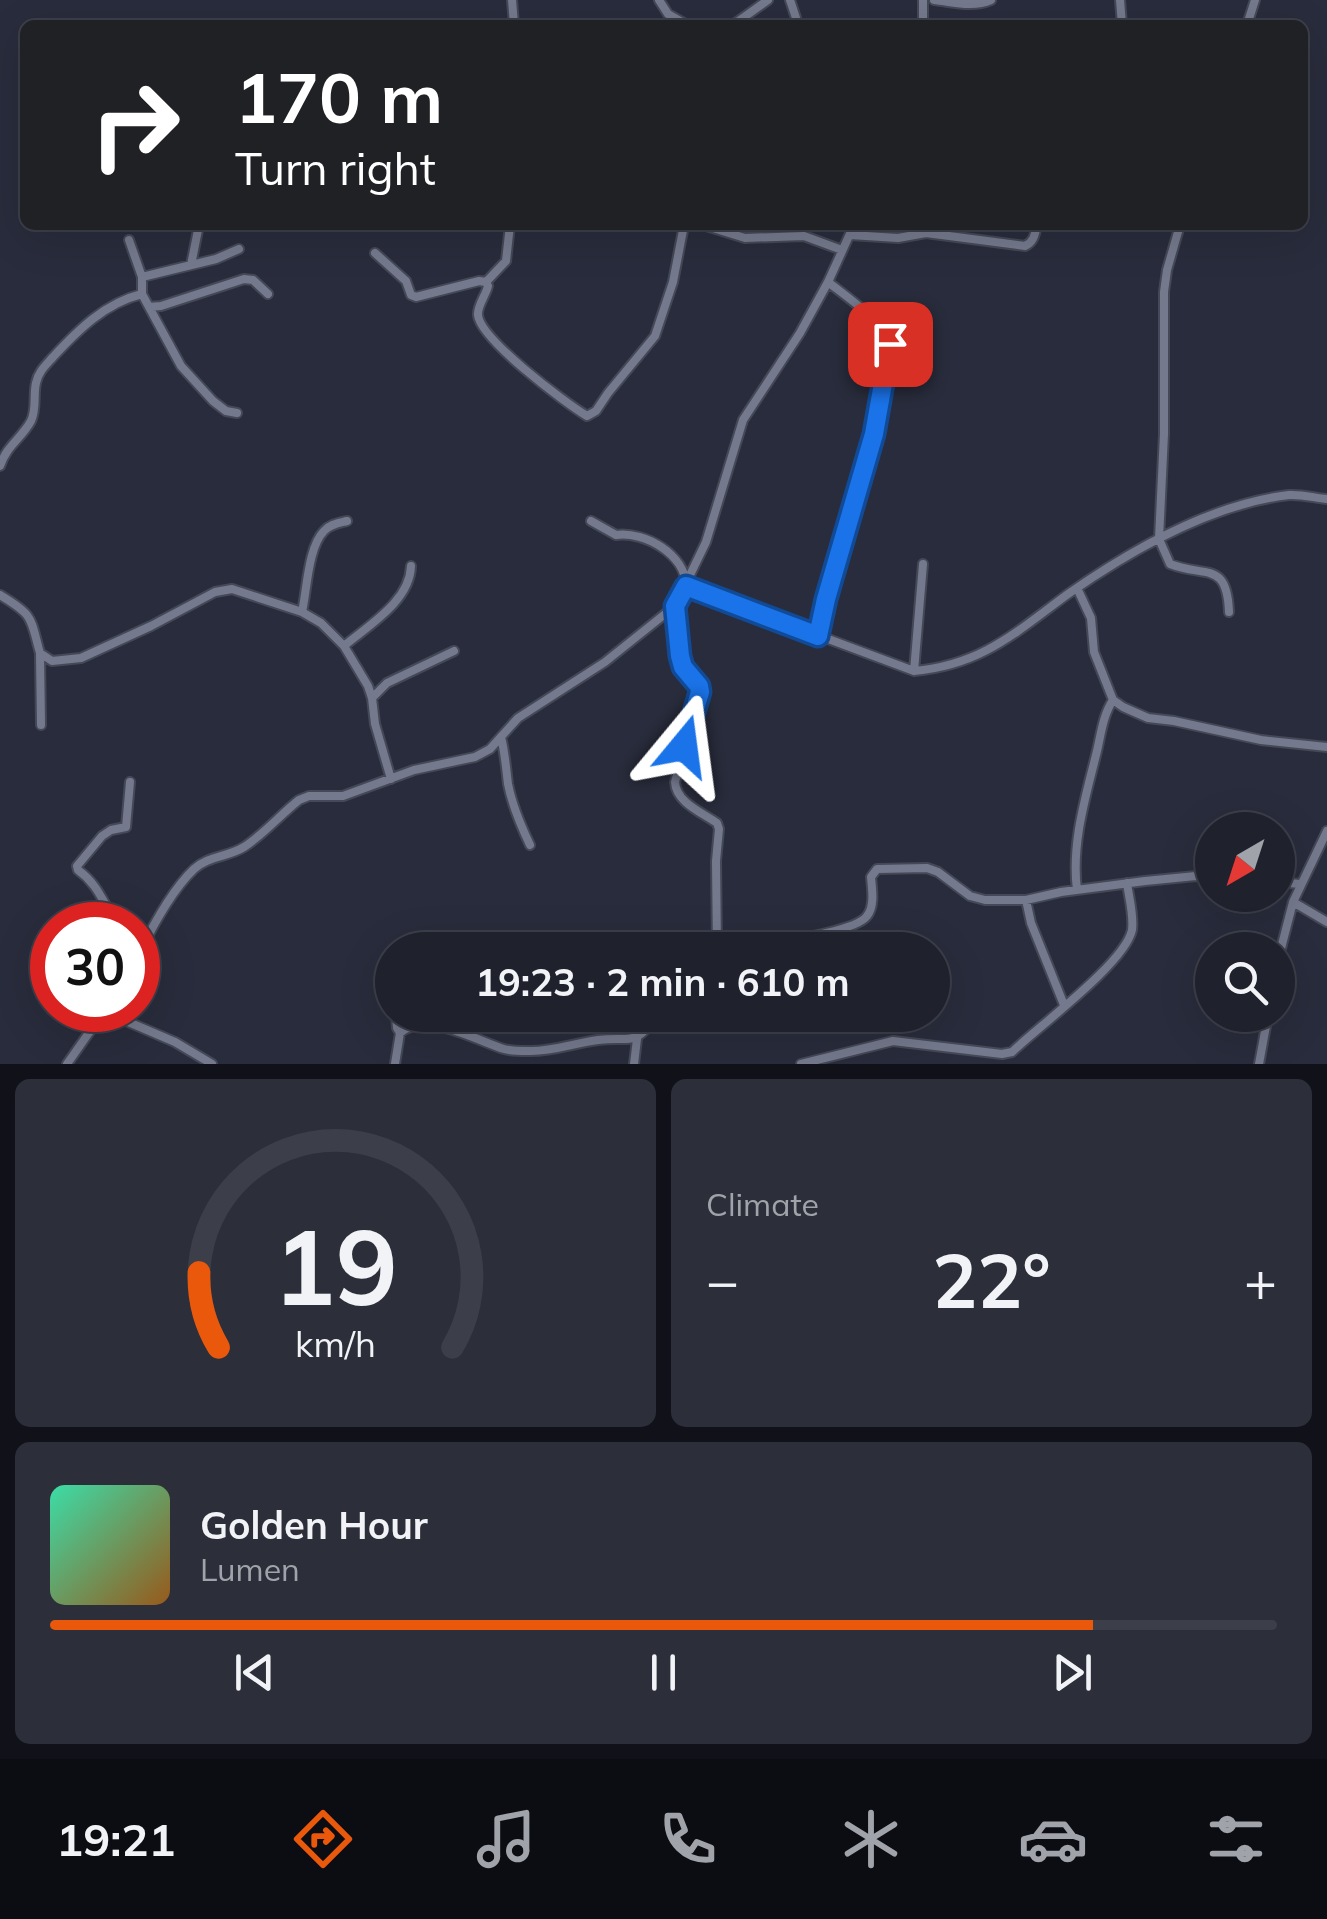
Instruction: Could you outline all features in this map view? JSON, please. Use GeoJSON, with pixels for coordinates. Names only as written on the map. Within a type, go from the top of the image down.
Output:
{"type":"FeatureCollection","features":[{"type":"Feature","properties":{"kind":"street"},"geometry":{"type":"LineString","coordinates":[[659,0],[678,20]]}},
{"type":"Feature","properties":{"kind":"street"},"geometry":{"type":"LineString","coordinates":[[740,20],[768,0]]}},
{"type":"Feature","properties":{"kind":"street"},"geometry":{"type":"LineString","coordinates":[[922,20],[923,0]]}},
{"type":"Feature","properties":{"kind":"street"},"geometry":{"type":"LineString","coordinates":[[934,0],[982,4],[991,0]]}},
{"type":"Feature","properties":{"kind":"street"},"geometry":{"type":"LineString","coordinates":[[191,264],[199,230]]}},
{"type":"Feature","properties":{"kind":"street"},"geometry":{"type":"LineString","coordinates":[[486,282],[506,260],[509,230]]}},
{"type":"Feature","properties":{"kind":"street"},"geometry":{"type":"LineString","coordinates":[[486,282],[487,291],[478,310],[483,327],[514,361],[586,416],[596,410],[655,336],[674,282],[683,230]]}},
{"type":"Feature","properties":{"kind":"street"},"geometry":{"type":"LineString","coordinates":[[720,230],[746,238],[804,236],[842,250]]}},
{"type":"Feature","properties":{"kind":"street"},"geometry":{"type":"LineString","coordinates":[[802,230],[804,236]]}},
{"type":"Feature","properties":{"kind":"street"},"geometry":{"type":"LineString","coordinates":[[160,915],[198,865],[243,848],[299,800],[309,796],[343,796],[426,767],[475,757],[490,749],[518,718],[605,662],[675,606],[706,542],[743,420],[828,282],[852,230]]}},
{"type":"Feature","properties":{"kind":"street"},"geometry":{"type":"LineString","coordinates":[[850,235],[898,238],[926,233],[1025,246],[1030,244],[1036,230]]}},
{"type":"Feature","properties":{"kind":"street"},"geometry":{"type":"LineString","coordinates":[[1179,230],[1164,292],[1164,434],[1158,539],[1170,564],[1202,570],[1225,584],[1228,612]]}},
{"type":"Feature","properties":{"kind":"street"},"geometry":{"type":"LineString","coordinates":[[130,240],[142,277],[142,294],[181,366],[212,401],[237,413]]}},
{"type":"Feature","properties":{"kind":"street"},"geometry":{"type":"LineString","coordinates":[[142,277],[239,250]]}},
{"type":"Feature","properties":{"kind":"street"},"geometry":{"type":"LineString","coordinates":[[375,252],[406,281],[416,297],[486,282]]}},
{"type":"Feature","properties":{"kind":"street"},"geometry":{"type":"LineString","coordinates":[[149,306],[161,306],[244,279],[253,280],[268,294]]}},
{"type":"Feature","properties":{"kind":"street"},"geometry":{"type":"LineString","coordinates":[[818,636],[874,434],[890,344],[879,326],[828,282]]}},
{"type":"Feature","properties":{"kind":"street"},"geometry":{"type":"LineString","coordinates":[[0,466],[34,415],[36,381],[41,370],[80,328],[127,298],[142,294]]}},
{"type":"Feature","properties":{"kind":"street"},"geometry":{"type":"LineString","coordinates":[[686,586],[914,671],[951,666],[987,651],[1077,588],[1158,539],[1229,508],[1292,495],[1327,500]]}},
{"type":"Feature","properties":{"kind":"street"},"geometry":{"type":"LineString","coordinates":[[302,612],[314,545],[323,531],[347,521]]}},
{"type":"Feature","properties":{"kind":"street"},"geometry":{"type":"LineString","coordinates":[[591,521],[616,535],[641,537],[657,544],[681,568],[686,586]]}},
{"type":"Feature","properties":{"kind":"street"},"geometry":{"type":"LineString","coordinates":[[914,671],[923,564]]}},
{"type":"Feature","properties":{"kind":"street"},"geometry":{"type":"LineString","coordinates":[[344,646],[392,606],[407,588],[411,566]]}},
{"type":"Feature","properties":{"kind":"street"},"geometry":{"type":"LineString","coordinates":[[1077,588],[1091,618],[1094,652],[1113,700],[1123,707],[1148,718],[1174,720],[1261,740],[1327,748]]}},
{"type":"Feature","properties":{"kind":"street"},"geometry":{"type":"LineString","coordinates":[[40,653],[52,661],[81,658],[215,592],[232,590],[302,612],[321,622],[344,646],[372,698],[374,724],[391,778]]}},
{"type":"Feature","properties":{"kind":"street"},"geometry":{"type":"LineString","coordinates":[[0,595],[32,620],[40,653],[41,725]]}},
{"type":"Feature","properties":{"kind":"street"},"geometry":{"type":"LineString","coordinates":[[675,606],[683,667],[700,692],[675,790],[684,801],[717,823],[719,829],[717,932]]}},
{"type":"Feature","properties":{"kind":"street"},"geometry":{"type":"LineString","coordinates":[[372,698],[387,684],[454,651]]}},
{"type":"Feature","properties":{"kind":"street"},"geometry":{"type":"LineString","coordinates":[[1077,890],[1074,869],[1081,820],[1104,719],[1113,700]]}},
{"type":"Feature","properties":{"kind":"street"},"geometry":{"type":"LineString","coordinates":[[501,736],[508,786],[530,845]]}},
{"type":"Feature","properties":{"kind":"street"},"geometry":{"type":"LineString","coordinates":[[103,902],[93,882],[77,866],[102,836],[126,828],[130,782]]}},
{"type":"Feature","properties":{"kind":"street"},"geometry":{"type":"LineString","coordinates":[[1295,895],[1327,831]]}},
{"type":"Feature","properties":{"kind":"street"},"geometry":{"type":"LineString","coordinates":[[827,932],[868,916],[871,877],[878,870],[927,868],[970,896],[984,900],[1026,900],[1195,876]]}},
{"type":"Feature","properties":{"kind":"street"},"geometry":{"type":"LineString","coordinates":[[802,1064],[893,1041],[1012,1052],[1096,980],[1129,939],[1132,924],[1127,884]]}},
{"type":"Feature","properties":{"kind":"street"},"geometry":{"type":"LineString","coordinates":[[1295,884],[1300,884]]}},
{"type":"Feature","properties":{"kind":"street"},"geometry":{"type":"LineString","coordinates":[[1026,900],[1064,1005]]}},
{"type":"Feature","properties":{"kind":"street"},"geometry":{"type":"LineString","coordinates":[[1295,904],[1327,922]]}},
{"type":"Feature","properties":{"kind":"street"},"geometry":{"type":"LineString","coordinates":[[396,1064],[400,1033],[412,1025],[468,1034],[506,1049],[529,1052],[636,1038],[645,1032]]}},
{"type":"Feature","properties":{"kind":"street"},"geometry":{"type":"LineString","coordinates":[[67,1064],[90,1032]]}},
{"type":"Feature","properties":{"kind":"street"},"geometry":{"type":"LineString","coordinates":[[149,1032],[212,1064]]}},
{"type":"Feature","properties":{"kind":"street"},"geometry":{"type":"LineString","coordinates":[[1259,1064],[1265,1032]]}},
{"type":"Feature","properties":{"kind":"street"},"geometry":{"type":"LineString","coordinates":[[634,1064],[636,1038]]}},
{"type":"Feature","properties":{"kind":"street"},"geometry":{"type":"LineString","coordinates":[[1002,1054],[1008,1063]]}},
{"type":"Feature","properties":{"kind":"route"},"geometry":{"type":"LineString","coordinates":[[684,746],[700,692],[683,667],[675,606],[686,586],[818,636],[874,434],[890,344]]}}]}
